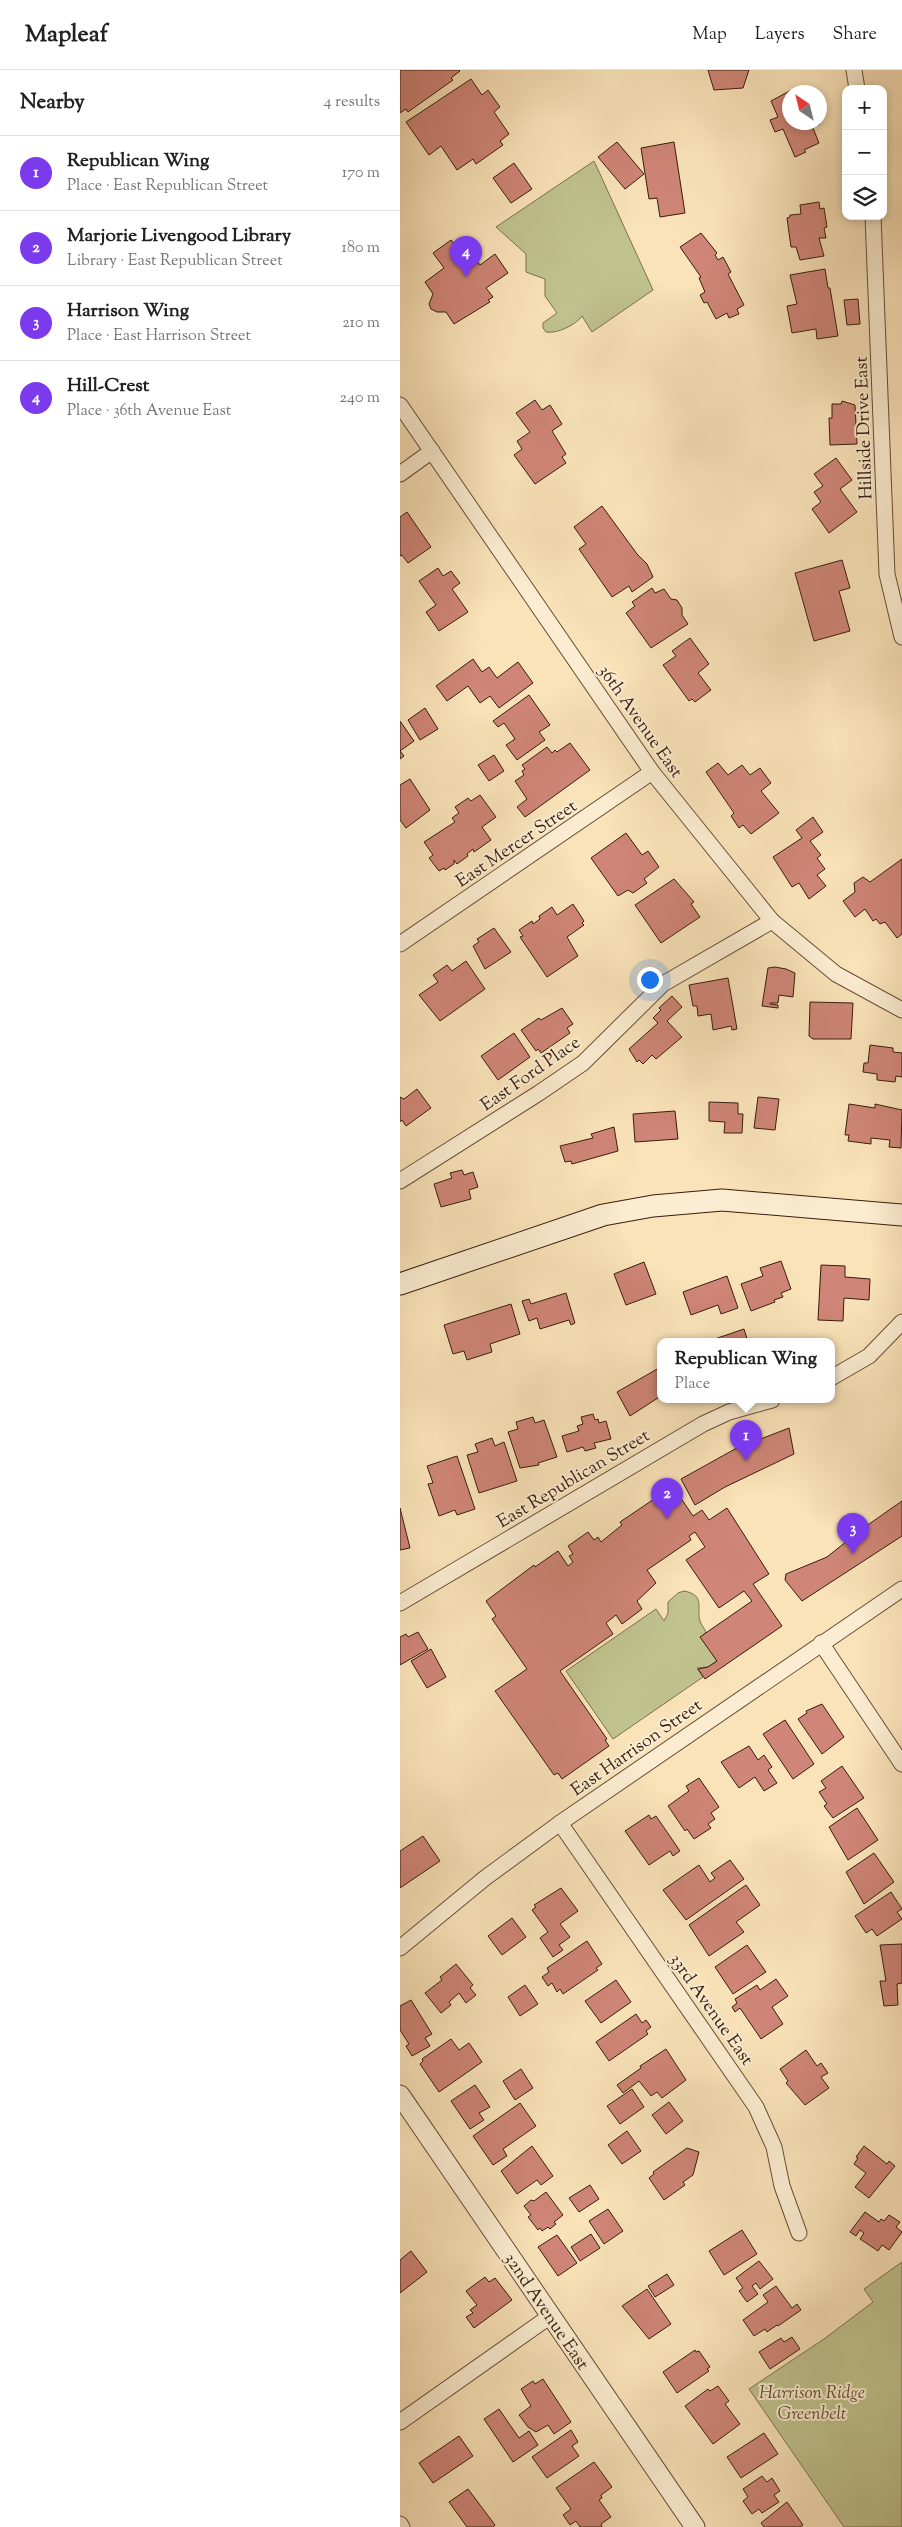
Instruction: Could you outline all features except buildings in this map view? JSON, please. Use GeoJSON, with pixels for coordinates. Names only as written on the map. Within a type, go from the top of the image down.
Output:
{"type":"FeatureCollection","features":[{"type":"Feature","properties":{"kind":"main road"},"geometry":{"type":"LineString","coordinates":[[400,1284],[603,1215],[650,1206],[722,1200],[902,1215]]}},
{"type":"Feature","properties":{"kind":"street"},"geometry":{"type":"LineString","coordinates":[[854,70],[856,85]]}},
{"type":"Feature","properties":{"kind":"street","name":"Hillside Drive East"},"geometry":{"type":"LineString","coordinates":[[873,220],[887,574],[902,637]]}},
{"type":"Feature","properties":{"kind":"street","name":"36th Avenue East"},"geometry":{"type":"LineString","coordinates":[[400,404],[652,772],[772,921],[836,974],[902,1010]]}},
{"type":"Feature","properties":{"kind":"street"},"geometry":{"type":"LineString","coordinates":[[400,474],[432,451]]}},
{"type":"Feature","properties":{"kind":"street","name":"East Mercer Street"},"geometry":{"type":"LineString","coordinates":[[401,941],[652,772]]}},
{"type":"Feature","properties":{"kind":"street","name":"East Ford Place"},"geometry":{"type":"LineString","coordinates":[[400,1181],[533,1098],[583,1063],[663,984],[772,921]]}},
{"type":"Feature","properties":{"kind":"street"},"geometry":{"type":"LineString","coordinates":[[835,1376],[869,1356],[902,1322]]}},
{"type":"Feature","properties":{"kind":"street","name":"East Republican Street"},"geometry":{"type":"LineString","coordinates":[[400,1603],[703,1424],[729,1412],[761,1403]]}},
{"type":"Feature","properties":{"kind":"street","name":"East Harrison Street"},"geometry":{"type":"LineString","coordinates":[[400,1948],[485,1878],[560,1823],[902,1589]]}},
{"type":"Feature","properties":{"kind":"street"},"geometry":{"type":"LineString","coordinates":[[821,1644],[902,1764]]}},
{"type":"Feature","properties":{"kind":"street","name":"33rd Avenue East"},"geometry":{"type":"LineString","coordinates":[[560,1823],[756,2107],[774,2147],[782,2186],[800,2233]]}},
{"type":"Feature","properties":{"kind":"street","name":"32nd Avenue East"},"geometry":{"type":"LineString","coordinates":[[400,2095],[695,2527]]}},
{"type":"Feature","properties":{"kind":"street"},"geometry":{"type":"LineString","coordinates":[[402,2417],[550,2317]]}},
{"type":"Feature","properties":{"kind":"green space"},"geometry":{"type":"Polygon","coordinates":[[[594,161],[653,290],[592,332],[582,316],[566,328],[555,332],[546,332],[543,328],[543,323],[557,313],[545,296],[545,279],[526,272],[526,254],[496,227],[594,161]]]}},
{"type":"Feature","properties":{"kind":"green space"},"geometry":{"type":"Polygon","coordinates":[[[684,1591],[691,1593],[698,1599],[700,1621],[706,1632],[701,1637],[717,1661],[708,1667],[697,1668],[703,1677],[613,1739],[566,1671],[656,1609],[664,1621],[668,1613],[668,1602],[678,1593],[684,1591]]]}},
{"type":"Feature","properties":{"kind":"green space","name":"Harrison Ridge Greenbelt"},"geometry":{"type":"Polygon","coordinates":[[[902,2262],[902,2527],[844,2527],[749,2389],[824,2339],[873,2302],[864,2289],[902,2262]]]}},
{"type":"Feature","properties":{"kind":"place","name":"Hill-Crest"},"geometry":{"type":"Point","coordinates":[466,277]}},
{"type":"Feature","properties":{"kind":"place","name":"Republican Wing"},"geometry":{"type":"Point","coordinates":[746,1461]}},
{"type":"Feature","properties":{"kind":"place","name":"Marjorie Livengood Library"},"geometry":{"type":"Point","coordinates":[667,1519]}},
{"type":"Feature","properties":{"kind":"place","name":"Harrison Wing"},"geometry":{"type":"Point","coordinates":[853,1554]}}]}
